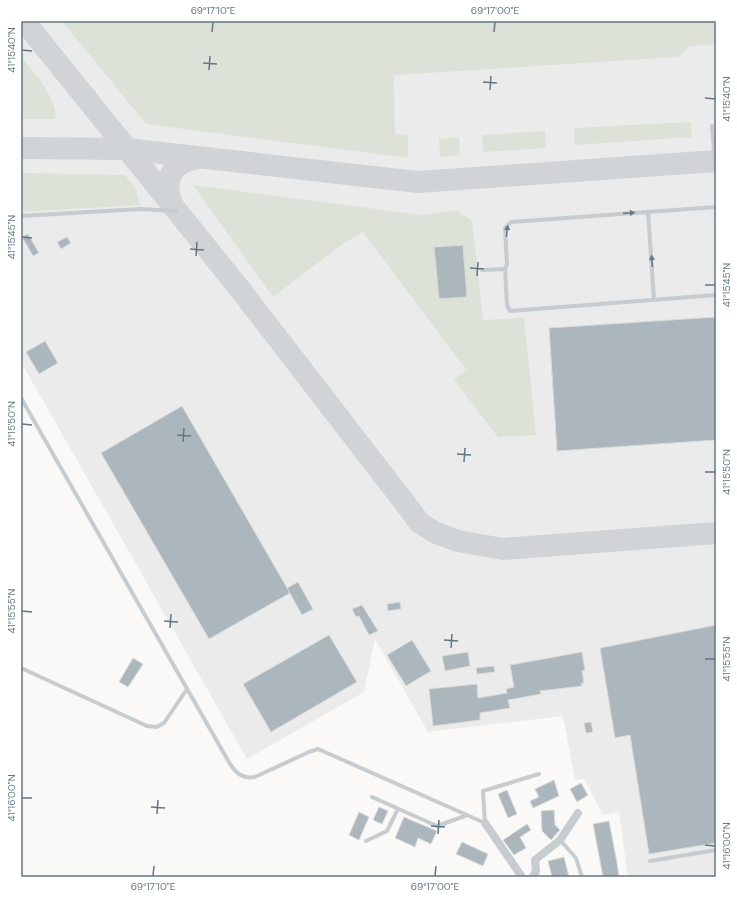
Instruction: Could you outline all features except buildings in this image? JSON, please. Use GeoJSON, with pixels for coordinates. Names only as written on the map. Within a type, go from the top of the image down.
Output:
{"type":"FeatureCollection","features":[{"type":"Feature","properties":{"kind":"street"},"geometry":{"type":"LineString","coordinates":[[533,877],[536,871],[535,860],[560,840],[578,813]]}},
{"type":"Feature","properties":{"kind":"street"},"geometry":{"type":"LineString","coordinates":[[485,823],[522,877]]}},
{"type":"Feature","properties":{"kind":"lane"},"geometry":{"type":"LineString","coordinates":[[712,126],[716,173]]}},
{"type":"Feature","properties":{"kind":"lane"},"geometry":{"type":"LineString","coordinates":[[716,207],[508,224],[505,228],[507,305],[510,311],[716,295]]}},
{"type":"Feature","properties":{"kind":"lane"},"geometry":{"type":"LineString","coordinates":[[21,216],[140,209],[177,211]]}},
{"type":"Feature","properties":{"kind":"lane"},"geometry":{"type":"LineString","coordinates":[[648,212],[654,300]]}},
{"type":"Feature","properties":{"kind":"lane"},"geometry":{"type":"LineString","coordinates":[[482,270],[505,270]]}},
{"type":"Feature","properties":{"kind":"lane"},"geometry":{"type":"LineString","coordinates":[[21,398],[230,764],[243,777],[255,777],[318,749],[465,816],[485,823],[483,791],[539,774]]}},
{"type":"Feature","properties":{"kind":"lane"},"geometry":{"type":"LineString","coordinates":[[21,668],[141,724],[153,727],[164,723],[187,689]]}},
{"type":"Feature","properties":{"kind":"lane"},"geometry":{"type":"LineString","coordinates":[[372,797],[437,826],[465,816]]}},
{"type":"Feature","properties":{"kind":"lane"},"geometry":{"type":"LineString","coordinates":[[366,840],[387,831],[398,809]]}},
{"type":"Feature","properties":{"kind":"lane"},"geometry":{"type":"LineString","coordinates":[[560,840],[576,858],[582,877]]}},
{"type":"Feature","properties":{"kind":"lane"},"geometry":{"type":"LineString","coordinates":[[650,861],[716,850]]}},
{"type":"Feature","properties":{"kind":"shaded area"},"geometry":{"type":"Polygon","coordinates":[[[21,21],[716,21],[716,877],[628,877],[619,812],[603,815],[584,779],[575,780],[563,716],[428,732],[375,639],[364,692],[247,759],[21,362],[21,21]]]}},
{"type":"Feature","properties":{"kind":"shaded area"},"geometry":{"type":"Polygon","coordinates":[[[62,21],[716,21],[716,45],[690,46],[678,57],[394,75],[395,134],[408,135],[408,158],[146,124],[62,21]]]}},
{"type":"Feature","properties":{"kind":"shaded area"},"geometry":{"type":"Polygon","coordinates":[[[21,57],[39,78],[48,93],[55,110],[56,119],[21,119],[21,57]]]}},
{"type":"Feature","properties":{"kind":"shaded area"},"geometry":{"type":"Polygon","coordinates":[[[691,122],[692,137],[575,145],[574,128],[691,122]]]}},
{"type":"Feature","properties":{"kind":"shaded area"},"geometry":{"type":"Polygon","coordinates":[[[545,131],[546,148],[483,152],[482,135],[545,131]]]}},
{"type":"Feature","properties":{"kind":"shaded area"},"geometry":{"type":"Polygon","coordinates":[[[459,137],[460,155],[440,157],[439,139],[459,137]]]}},
{"type":"Feature","properties":{"kind":"shaded area"},"geometry":{"type":"Polygon","coordinates":[[[21,173],[125,175],[136,189],[140,205],[21,212],[21,173]]]}},
{"type":"Feature","properties":{"kind":"shaded area"},"geometry":{"type":"Polygon","coordinates":[[[193,185],[421,215],[456,210],[472,221],[483,320],[524,318],[536,435],[498,437],[454,380],[466,370],[363,232],[344,243],[273,297],[193,185]]]}},
{"type":"Feature","properties":{"kind":"taxiway"},"geometry":{"type":"LineString","coordinates":[[24,21],[239,288],[420,523],[436,533],[458,541],[503,549],[716,533]]}},
{"type":"Feature","properties":{"kind":"taxiway"},"geometry":{"type":"LineString","coordinates":[[21,148],[126,149],[418,182],[716,161]]}},
{"type":"Feature","properties":{"kind":"taxiway"},"geometry":{"type":"LineString","coordinates":[[173,206],[168,189],[171,174],[181,163],[198,158]]}}]}
